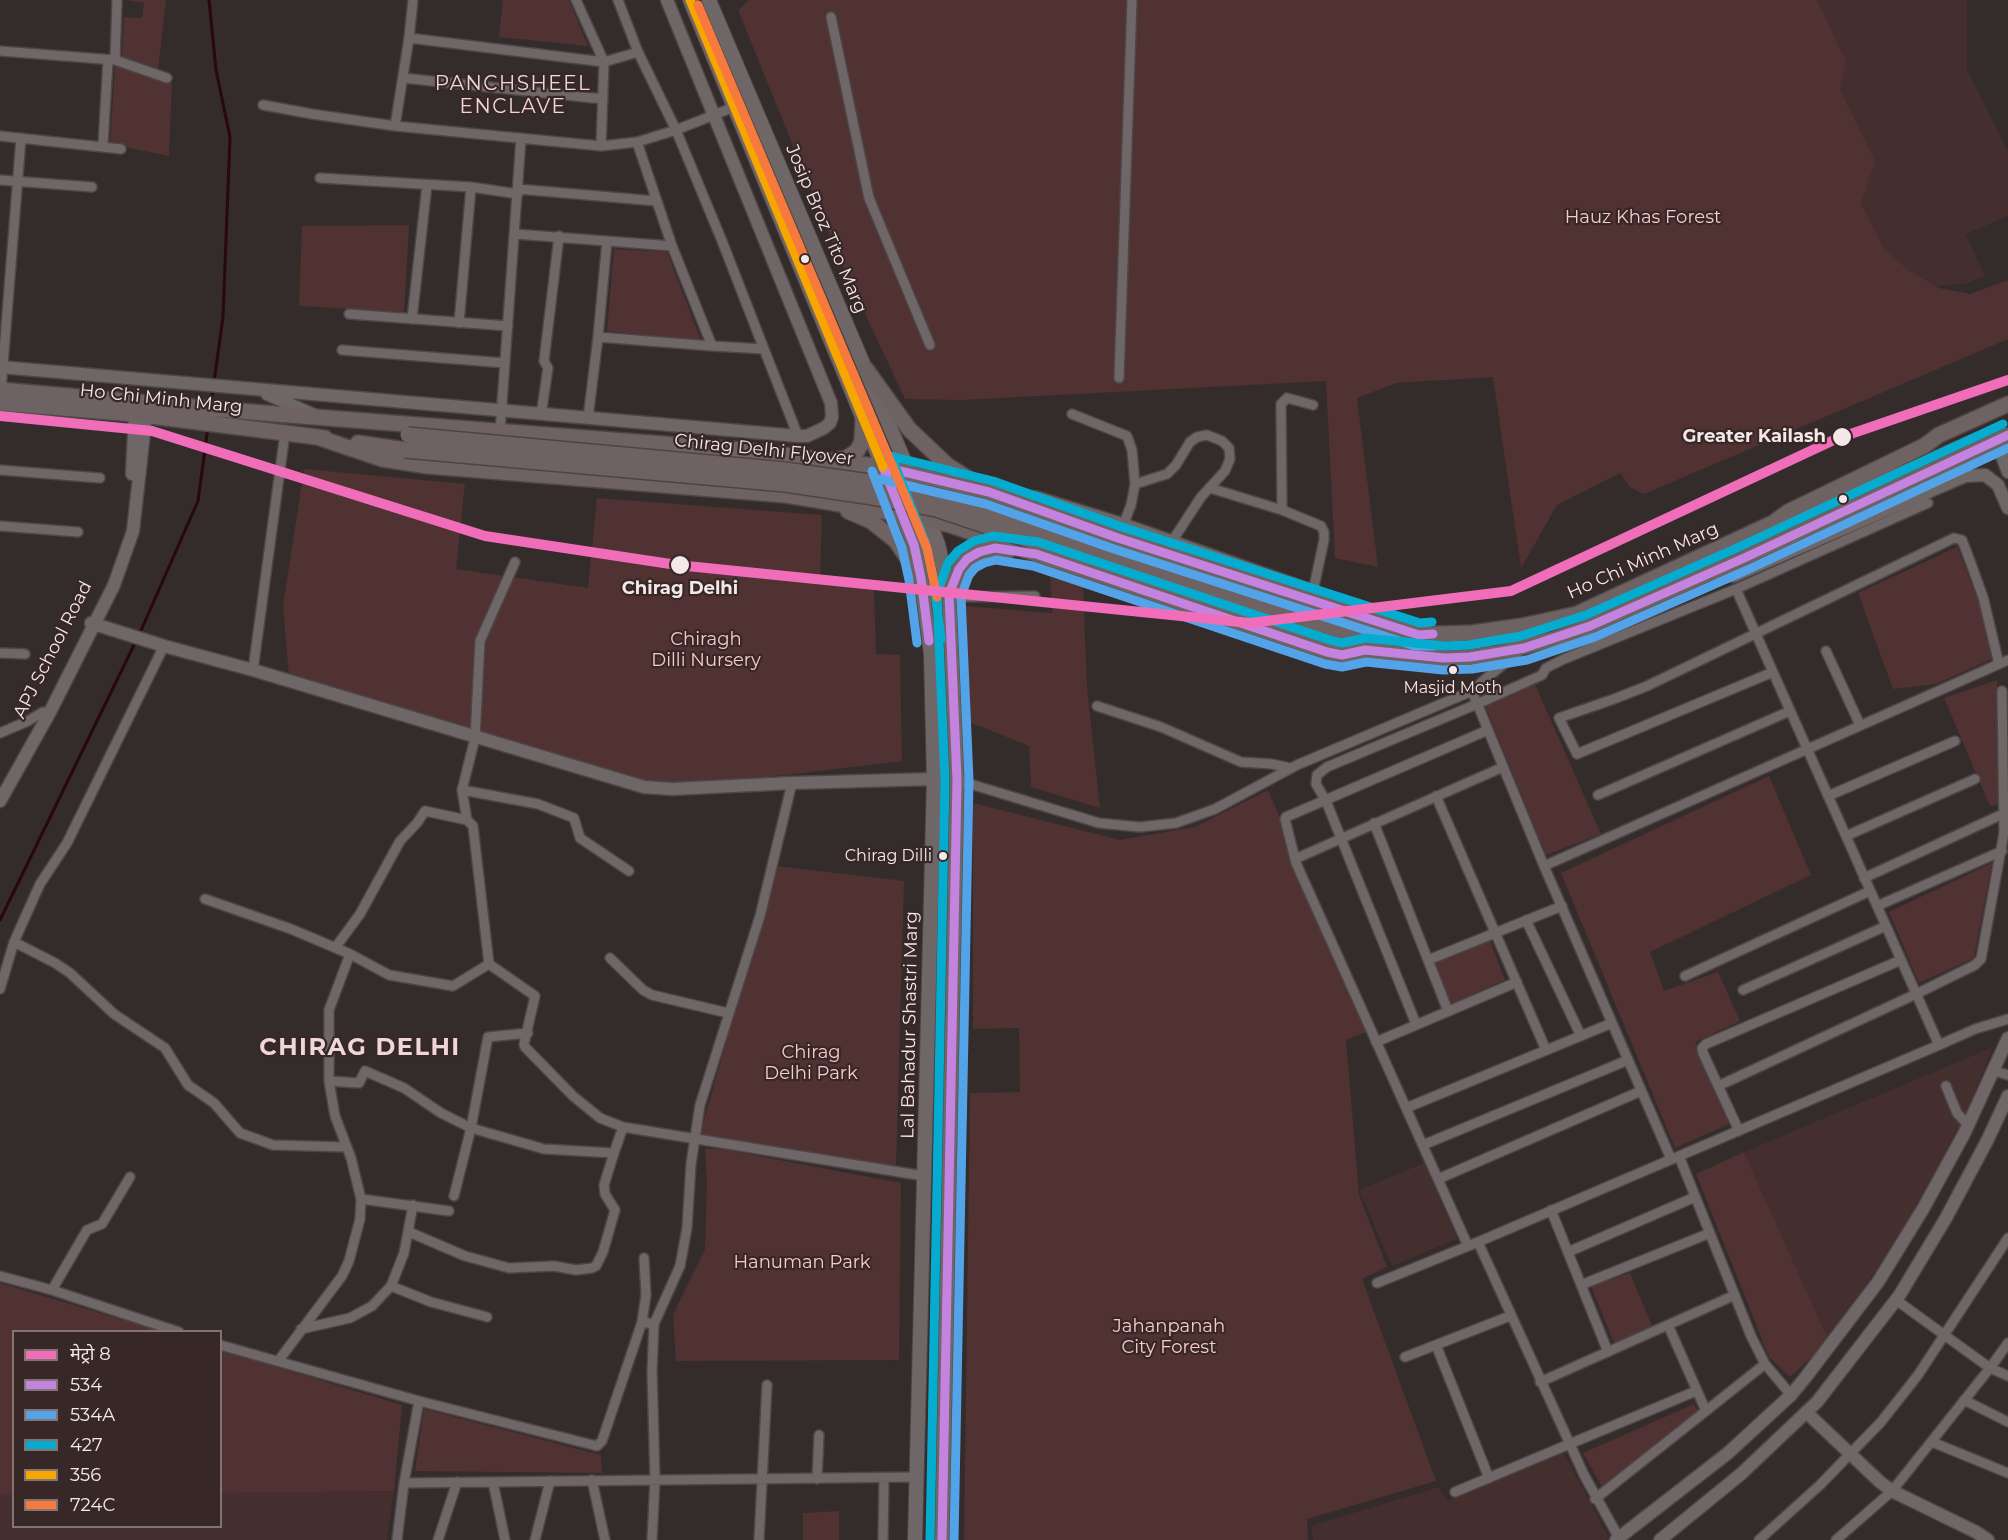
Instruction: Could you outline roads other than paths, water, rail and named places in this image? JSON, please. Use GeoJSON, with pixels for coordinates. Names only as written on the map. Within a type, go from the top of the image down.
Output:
{"type":"FeatureCollection","features":[{"type":"Feature","properties":{"kind":"main road","name":"Josip Broz Tito Marg"},"geometry":{"type":"LineString","coordinates":[[690,0],[902,514]]}},
{"type":"Feature","properties":{"kind":"main road","name":"Josip Broz Tito Marg"},"geometry":{"type":"LineString","coordinates":[[709,0],[929,520]]}},
{"type":"Feature","properties":{"kind":"main road"},"geometry":{"type":"LineString","coordinates":[[866,369],[909,429],[947,465],[988,492]]}},
{"type":"Feature","properties":{"kind":"main road","name":"Ho Chi Minh Marg"},"geometry":{"type":"LineString","coordinates":[[0,394],[143,411],[317,437]]}},
{"type":"Feature","properties":{"kind":"main road","name":"Ho Chi Minh Marg"},"geometry":{"type":"LineString","coordinates":[[1419,635],[1472,633],[1577,614],[1773,523],[1788,512],[1924,446],[1939,435],[2008,404]]}},
{"type":"Feature","properties":{"kind":"main road","name":"Ho Chi Minh Marg"},"geometry":{"type":"LineString","coordinates":[[143,411],[263,413]]}},
{"type":"Feature","properties":{"kind":"main road"},"geometry":{"type":"LineString","coordinates":[[263,413],[741,450],[883,467],[988,492],[1117,537]]}},
{"type":"Feature","properties":{"kind":"main road","name":"Chirag Delhi Flyover"},"geometry":{"type":"LineString","coordinates":[[263,413],[406,443]]}},
{"type":"Feature","properties":{"kind":"main road"},"geometry":{"type":"LineString","coordinates":[[830,461],[847,458],[857,451],[862,442],[863,420]]}},
{"type":"Feature","properties":{"kind":"main road"},"geometry":{"type":"LineString","coordinates":[[1711,572],[2008,435]]}},
{"type":"Feature","properties":{"kind":"main road"},"geometry":{"type":"LineString","coordinates":[[317,437],[382,459],[428,466],[786,495],[902,514],[950,525],[1327,652],[1342,655],[1365,650]]}},
{"type":"Feature","properties":{"kind":"main road","name":"Chirag Delhi Flyover"},"geometry":{"type":"LineString","coordinates":[[317,437],[406,443],[785,484],[936,509],[1323,632],[1365,650]]}},
{"type":"Feature","properties":{"kind":"main road"},"geometry":{"type":"LineString","coordinates":[[645,485],[649,443]]}},
{"type":"Feature","properties":{"kind":"main road"},"geometry":{"type":"LineString","coordinates":[[828,502],[871,521],[896,541],[921,578]]}},
{"type":"Feature","properties":{"kind":"main road","name":"Lal Bahadur Shastri Marg"},"geometry":{"type":"LineString","coordinates":[[902,514],[914,544],[931,654],[934,779],[915,1540]]}},
{"type":"Feature","properties":{"kind":"main road"},"geometry":{"type":"LineString","coordinates":[[929,520],[938,544],[949,596],[957,780],[942,1540]]}},
{"type":"Feature","properties":{"kind":"main road"},"geometry":{"type":"LineString","coordinates":[[1102,575],[1089,564],[1089,549],[1098,538],[1117,537],[1168,547],[1313,595],[1419,635]]}},
{"type":"Feature","properties":{"kind":"main road"},"geometry":{"type":"LineString","coordinates":[[949,596],[959,569],[967,559],[979,552],[995,548],[1036,554]]}},
{"type":"Feature","properties":{"kind":"main road","name":"Ho Chi Minh Marg"},"geometry":{"type":"LineString","coordinates":[[1365,650],[1444,658],[1470,657],[1524,648],[1590,626],[1711,572]]}},
{"type":"Feature","properties":{"kind":"main road","name":"Chirag Delhi Flyover"},"geometry":{"type":"LineString","coordinates":[[1323,632],[1373,636],[1419,635]]}},
{"type":"Feature","properties":{"kind":"street"},"geometry":{"type":"LineString","coordinates":[[103,145],[117,0]]}},
{"type":"Feature","properties":{"kind":"street"},"geometry":{"type":"LineString","coordinates":[[395,126],[413,0]]}},
{"type":"Feature","properties":{"kind":"street"},"geometry":{"type":"LineString","coordinates":[[576,0],[604,62],[601,146]]}},
{"type":"Feature","properties":{"kind":"street"},"geometry":{"type":"LineString","coordinates":[[618,0],[638,52],[676,130],[722,241],[798,436]]}},
{"type":"Feature","properties":{"kind":"street"},"geometry":{"type":"LineString","coordinates":[[1,367],[798,436],[807,436],[824,428],[830,423],[833,409],[667,0]]}},
{"type":"Feature","properties":{"kind":"street"},"geometry":{"type":"LineString","coordinates":[[1119,378],[1132,0]]}},
{"type":"Feature","properties":{"kind":"street"},"geometry":{"type":"LineString","coordinates":[[831,17],[869,198],[930,345]]}},
{"type":"Feature","properties":{"kind":"street"},"geometry":{"type":"LineString","coordinates":[[409,38],[604,62],[638,52]]}},
{"type":"Feature","properties":{"kind":"street"},"geometry":{"type":"LineString","coordinates":[[0,51],[112,60],[168,78]]}},
{"type":"Feature","properties":{"kind":"street"},"geometry":{"type":"LineString","coordinates":[[403,78],[603,99]]}},
{"type":"Feature","properties":{"kind":"street"},"geometry":{"type":"LineString","coordinates":[[262,105],[395,126],[601,146],[637,142],[676,130],[734,107]]}},
{"type":"Feature","properties":{"kind":"street"},"geometry":{"type":"LineString","coordinates":[[0,136],[103,145],[120,149]]}},
{"type":"Feature","properties":{"kind":"street"},"geometry":{"type":"LineString","coordinates":[[0,394],[5,273],[18,182],[21,138]]}},
{"type":"Feature","properties":{"kind":"street"},"geometry":{"type":"LineString","coordinates":[[500,431],[521,138]]}},
{"type":"Feature","properties":{"kind":"street"},"geometry":{"type":"LineString","coordinates":[[637,142],[672,246],[712,346]]}},
{"type":"Feature","properties":{"kind":"street"},"geometry":{"type":"LineString","coordinates":[[320,178],[656,201]]}},
{"type":"Feature","properties":{"kind":"street"},"geometry":{"type":"LineString","coordinates":[[0,180],[92,188]]}},
{"type":"Feature","properties":{"kind":"street"},"geometry":{"type":"LineString","coordinates":[[412,319],[427,185]]}},
{"type":"Feature","properties":{"kind":"street"},"geometry":{"type":"LineString","coordinates":[[459,323],[471,187]]}},
{"type":"Feature","properties":{"kind":"street"},"geometry":{"type":"LineString","coordinates":[[515,234],[672,246]]}},
{"type":"Feature","properties":{"kind":"street"},"geometry":{"type":"LineString","coordinates":[[541,415],[548,368],[544,362],[558,236]]}},
{"type":"Feature","properties":{"kind":"street"},"geometry":{"type":"LineString","coordinates":[[588,418],[607,241]]}},
{"type":"Feature","properties":{"kind":"street"},"geometry":{"type":"LineString","coordinates":[[349,314],[508,326]]}},
{"type":"Feature","properties":{"kind":"street"},"geometry":{"type":"LineString","coordinates":[[598,337],[764,349]]}},
{"type":"Feature","properties":{"kind":"street"},"geometry":{"type":"LineString","coordinates":[[342,350],[505,363]]}},
{"type":"Feature","properties":{"kind":"street"},"geometry":{"type":"LineString","coordinates":[[261,391],[316,416]]}},
{"type":"Feature","properties":{"kind":"street"},"geometry":{"type":"LineString","coordinates":[[1282,510],[1281,404],[1287,398],[1312,405]]}},
{"type":"Feature","properties":{"kind":"street"},"geometry":{"type":"LineString","coordinates":[[0,801],[114,585],[133,531],[143,411]]}},
{"type":"Feature","properties":{"kind":"street"},"geometry":{"type":"LineString","coordinates":[[1072,414],[1127,436],[1132,450],[1134,496],[1117,537]]}},
{"type":"Feature","properties":{"kind":"street"},"geometry":{"type":"LineString","coordinates":[[253,670],[285,433]]}},
{"type":"Feature","properties":{"kind":"street"},"geometry":{"type":"LineString","coordinates":[[1010,500],[1024,495],[1037,496],[1124,523],[1168,547],[1191,510],[1225,471],[1230,459],[1229,448],[1222,441],[1207,435],[1197,437],[1190,442],[1176,465],[1167,474],[1135,484]]}},
{"type":"Feature","properties":{"kind":"street","name":"Ho Chi Minh Marg"},"geometry":{"type":"LineString","coordinates":[[1773,523],[1792,520],[1973,440],[1984,438],[1995,443],[2007,465]]}},
{"type":"Feature","properties":{"kind":"street"},"geometry":{"type":"LineString","coordinates":[[0,470],[100,478]]}},
{"type":"Feature","properties":{"kind":"street"},"geometry":{"type":"LineString","coordinates":[[1899,472],[1905,471],[1911,474],[1918,484],[1914,496],[1908,499]]}},
{"type":"Feature","properties":{"kind":"street","name":"Ho Chi Minh Marg"},"geometry":{"type":"LineString","coordinates":[[1711,572],[1734,576],[1965,476],[1985,475],[1998,485],[2008,508]]}},
{"type":"Feature","properties":{"kind":"street"},"geometry":{"type":"LineString","coordinates":[[1210,488],[1282,510],[1321,525],[1324,532],[1313,595]]}},
{"type":"Feature","properties":{"kind":"street"},"geometry":{"type":"LineString","coordinates":[[1416,1024],[1326,801],[1316,784],[1317,775],[1327,767],[1542,675],[1546,668],[1564,659],[1736,589],[1928,503]]}},
{"type":"Feature","properties":{"kind":"street"},"geometry":{"type":"LineString","coordinates":[[0,526],[78,532]]}},
{"type":"Feature","properties":{"kind":"street"},"geometry":{"type":"LineString","coordinates":[[1544,866],[2004,662],[1962,540],[1958,538],[1647,686],[1559,718],[1577,754],[1773,672]]}},
{"type":"Feature","properties":{"kind":"street"},"geometry":{"type":"LineString","coordinates":[[515,562],[480,641],[475,738],[462,790],[467,820],[472,826],[489,964],[535,996],[525,1047],[573,1096],[600,1118],[622,1127],[924,1176]]}},
{"type":"Feature","properties":{"kind":"street"},"geometry":{"type":"LineString","coordinates":[[1736,589],[1939,1045]]}},
{"type":"Feature","properties":{"kind":"street"},"geometry":{"type":"LineString","coordinates":[[949,596],[1035,596]]}},
{"type":"Feature","properties":{"kind":"street"},"geometry":{"type":"LineString","coordinates":[[93,624],[644,787],[672,789],[934,779]]}},
{"type":"Feature","properties":{"kind":"street","name":"APJ School Road"},"geometry":{"type":"LineString","coordinates":[[0,790],[93,624]]}},
{"type":"Feature","properties":{"kind":"street"},"geometry":{"type":"LineString","coordinates":[[0,989],[14,942],[40,884],[67,843],[159,645]]}},
{"type":"Feature","properties":{"kind":"street"},"geometry":{"type":"LineString","coordinates":[[957,780],[1099,823],[1140,827],[1176,823],[1215,809],[1290,768],[1472,692],[1524,648]]}},
{"type":"Feature","properties":{"kind":"street"},"geometry":{"type":"LineString","coordinates":[[1826,651],[1860,725]]}},
{"type":"Feature","properties":{"kind":"street"},"geometry":{"type":"LineString","coordinates":[[0,653],[25,654]]}},
{"type":"Feature","properties":{"kind":"street"},"geometry":{"type":"LineString","coordinates":[[1718,1086],[1916,994],[1975,965],[1980,960],[2002,851],[2005,813],[2002,691]]}},
{"type":"Feature","properties":{"kind":"street"},"geometry":{"type":"LineString","coordinates":[[1472,692],[1641,1091],[1695,1197],[1765,1364],[1791,1395]]}},
{"type":"Feature","properties":{"kind":"street"},"geometry":{"type":"LineString","coordinates":[[1096,706],[1161,727],[1241,762],[1290,768]]}},
{"type":"Feature","properties":{"kind":"street"},"geometry":{"type":"LineString","coordinates":[[1598,795],[1790,711]]}},
{"type":"Feature","properties":{"kind":"street"},"geometry":{"type":"LineString","coordinates":[[0,733],[43,712]]}},
{"type":"Feature","properties":{"kind":"street"},"geometry":{"type":"LineString","coordinates":[[1468,1246],[1295,859],[1285,818],[1488,730]]}},
{"type":"Feature","properties":{"kind":"street"},"geometry":{"type":"LineString","coordinates":[[1828,796],[1955,741]]}},
{"type":"Feature","properties":{"kind":"street"},"geometry":{"type":"LineString","coordinates":[[1295,859],[1503,767]]}},
{"type":"Feature","properties":{"kind":"street"},"geometry":{"type":"LineString","coordinates":[[1846,836],[1975,779]]}},
{"type":"Feature","properties":{"kind":"street"},"geometry":{"type":"LineString","coordinates":[[652,1540],[655,1479],[652,1371],[654,1324],[680,1266],[687,1228],[694,1139],[700,1105],[760,916],[792,783]]}},
{"type":"Feature","properties":{"kind":"street"},"geometry":{"type":"LineString","coordinates":[[462,790],[538,804],[574,818],[580,838],[629,871]]}},
{"type":"Feature","properties":{"kind":"street"},"geometry":{"type":"LineString","coordinates":[[1436,796],[1546,1050]]}},
{"type":"Feature","properties":{"kind":"street"},"geometry":{"type":"LineString","coordinates":[[335,948],[360,914],[400,841],[417,824],[425,811],[467,820]]}},
{"type":"Feature","properties":{"kind":"street"},"geometry":{"type":"LineString","coordinates":[[1864,878],[2005,813]]}},
{"type":"Feature","properties":{"kind":"street"},"geometry":{"type":"LineString","coordinates":[[1374,823],[1448,1011]]}},
{"type":"Feature","properties":{"kind":"street"},"geometry":{"type":"LineString","coordinates":[[1877,906],[2002,851]]}},
{"type":"Feature","properties":{"kind":"street"},"geometry":{"type":"LineString","coordinates":[[1685,976],[1870,891]]}},
{"type":"Feature","properties":{"kind":"street"},"geometry":{"type":"LineString","coordinates":[[205,899],[291,929],[350,954],[389,975],[453,986],[489,964]]}},
{"type":"Feature","properties":{"kind":"street"},"geometry":{"type":"LineString","coordinates":[[1428,960],[1562,906]]}},
{"type":"Feature","properties":{"kind":"street"},"geometry":{"type":"LineString","coordinates":[[1526,920],[1581,1036]]}},
{"type":"Feature","properties":{"kind":"street"},"geometry":{"type":"LineString","coordinates":[[1743,990],[1886,926]]}},
{"type":"Feature","properties":{"kind":"street"},"geometry":{"type":"LineString","coordinates":[[14,942],[70,973],[114,1014],[165,1048],[188,1085],[214,1103],[240,1133],[273,1145],[346,1147]]}},
{"type":"Feature","properties":{"kind":"street"},"geometry":{"type":"LineString","coordinates":[[279,1360],[342,1276],[349,1261],[360,1219],[361,1199],[335,1116],[329,1081],[329,1010],[350,954]]}},
{"type":"Feature","properties":{"kind":"street"},"geometry":{"type":"LineString","coordinates":[[610,958],[643,990],[652,995],[728,1013]]}},
{"type":"Feature","properties":{"kind":"street"},"geometry":{"type":"LineString","coordinates":[[1739,1131],[1702,1048],[1706,1044],[1901,960]]}},
{"type":"Feature","properties":{"kind":"street"},"geometry":{"type":"LineString","coordinates":[[1376,1042],[1517,982]]}},
{"type":"Feature","properties":{"kind":"street"},"geometry":{"type":"LineString","coordinates":[[1377,1283],[1975,1029],[2008,1019]]}},
{"type":"Feature","properties":{"kind":"street"},"geometry":{"type":"LineString","coordinates":[[1406,1108],[1612,1023]]}},
{"type":"Feature","properties":{"kind":"street"},"geometry":{"type":"LineString","coordinates":[[454,1196],[471,1128],[488,1037],[528,1033]]}},
{"type":"Feature","properties":{"kind":"street"},"geometry":{"type":"LineString","coordinates":[[1478,1242],[1540,1382],[1595,1498],[1623,1538],[1728,1453],[1791,1395],[1878,1282],[1923,1209],[1968,1125],[2008,1038]]}},
{"type":"Feature","properties":{"kind":"street"},"geometry":{"type":"LineString","coordinates":[[1423,1145],[1628,1060]]}},
{"type":"Feature","properties":{"kind":"street"},"geometry":{"type":"LineString","coordinates":[[329,1081],[359,1083],[365,1071],[404,1088],[441,1113],[471,1128],[544,1149],[614,1153]]}},
{"type":"Feature","properties":{"kind":"street"},"geometry":{"type":"LineString","coordinates":[[1994,1071],[2008,1075]]}},
{"type":"Feature","properties":{"kind":"street"},"geometry":{"type":"LineString","coordinates":[[1946,1086],[1957,1113],[1968,1125]]}},
{"type":"Feature","properties":{"kind":"street"},"geometry":{"type":"LineString","coordinates":[[1438,1179],[1641,1091]]}},
{"type":"Feature","properties":{"kind":"street"},"geometry":{"type":"LineString","coordinates":[[1660,1540],[1741,1474],[1817,1402],[1896,1300],[1946,1218],[2008,1096]]}},
{"type":"Feature","properties":{"kind":"street"},"geometry":{"type":"LineString","coordinates":[[409,1232],[465,1256],[509,1268],[554,1266],[576,1270],[592,1268],[596,1266],[603,1252],[615,1210],[605,1194],[604,1185],[622,1127]]}},
{"type":"Feature","properties":{"kind":"street"},"geometry":{"type":"LineString","coordinates":[[52,1290],[87,1230],[102,1224],[130,1177]]}},
{"type":"Feature","properties":{"kind":"street"},"geometry":{"type":"LineString","coordinates":[[1568,1252],[1695,1197]]}},
{"type":"Feature","properties":{"kind":"street"},"geometry":{"type":"LineString","coordinates":[[361,1199],[449,1210]]}},
{"type":"Feature","properties":{"kind":"street"},"geometry":{"type":"LineString","coordinates":[[301,1329],[351,1318],[372,1306],[391,1286],[404,1253],[413,1205]]}},
{"type":"Feature","properties":{"kind":"street"},"geometry":{"type":"LineString","coordinates":[[1551,1210],[1608,1352]]}},
{"type":"Feature","properties":{"kind":"street"},"geometry":{"type":"LineString","coordinates":[[1581,1285],[1710,1233]]}},
{"type":"Feature","properties":{"kind":"street"},"geometry":{"type":"LineString","coordinates":[[1759,1540],[1852,1454],[1881,1422],[1918,1375],[2008,1238]]}},
{"type":"Feature","properties":{"kind":"street"},"geometry":{"type":"LineString","coordinates":[[222,1346],[419,1401],[597,1446],[602,1442],[642,1322],[646,1295],[644,1258]]}},
{"type":"Feature","properties":{"kind":"street"},"geometry":{"type":"LineString","coordinates":[[0,1276],[52,1290],[172,1330]]}},
{"type":"Feature","properties":{"kind":"street"},"geometry":{"type":"LineString","coordinates":[[391,1286],[431,1302],[487,1317]]}},
{"type":"Feature","properties":{"kind":"street"},"geometry":{"type":"LineString","coordinates":[[1540,1382],[1735,1295]]}},
{"type":"Feature","properties":{"kind":"street"},"geometry":{"type":"LineString","coordinates":[[1896,1300],[1990,1368],[2008,1376]]}},
{"type":"Feature","properties":{"kind":"street"},"geometry":{"type":"LineString","coordinates":[[1405,1357],[1510,1316]]}},
{"type":"Feature","properties":{"kind":"street"},"geometry":{"type":"LineString","coordinates":[[642,1322],[654,1324]]}},
{"type":"Feature","properties":{"kind":"street"},"geometry":{"type":"LineString","coordinates":[[1668,1325],[1706,1411]]}},
{"type":"Feature","properties":{"kind":"street"},"geometry":{"type":"LineString","coordinates":[[1836,1540],[1892,1491],[2008,1343]]}},
{"type":"Feature","properties":{"kind":"street"},"geometry":{"type":"LineString","coordinates":[[1436,1345],[1489,1478]]}},
{"type":"Feature","properties":{"kind":"street"},"geometry":{"type":"LineString","coordinates":[[1595,1498],[1765,1364]]}},
{"type":"Feature","properties":{"kind":"street"},"geometry":{"type":"LineString","coordinates":[[759,1540],[767,1385]]}},
{"type":"Feature","properties":{"kind":"street"},"geometry":{"type":"LineString","coordinates":[[1455,1492],[1696,1390]]}},
{"type":"Feature","properties":{"kind":"street"},"geometry":{"type":"LineString","coordinates":[[1964,1400],[2008,1422]]}},
{"type":"Feature","properties":{"kind":"street"},"geometry":{"type":"LineString","coordinates":[[397,1540],[404,1483],[419,1401]]}},
{"type":"Feature","properties":{"kind":"street"},"geometry":{"type":"LineString","coordinates":[[1806,1412],[1892,1491],[1972,1536],[1988,1540]]}},
{"type":"Feature","properties":{"kind":"street"},"geometry":{"type":"LineString","coordinates":[[817,1479],[819,1435]]}},
{"type":"Feature","properties":{"kind":"street"},"geometry":{"type":"LineString","coordinates":[[1932,1442],[2008,1473]]}},
{"type":"Feature","properties":{"kind":"street"},"geometry":{"type":"LineString","coordinates":[[404,1483],[916,1477]]}},
{"type":"Feature","properties":{"kind":"street"},"geometry":{"type":"LineString","coordinates":[[883,1540],[884,1478]]}},
{"type":"Feature","properties":{"kind":"street"},"geometry":{"type":"LineString","coordinates":[[592,1480],[605,1540]]}},
{"type":"Feature","properties":{"kind":"street"},"geometry":{"type":"LineString","coordinates":[[535,1540],[550,1481]]}},
{"type":"Feature","properties":{"kind":"street"},"geometry":{"type":"LineString","coordinates":[[438,1540],[457,1482]]}},
{"type":"Feature","properties":{"kind":"street"},"geometry":{"type":"LineString","coordinates":[[493,1482],[505,1540]]}},
{"type":"Feature","properties":{"kind":"waterway"},"geometry":{"type":"LineString","coordinates":[[209,0],[216,70],[230,137],[223,317],[214,382]]}},
{"type":"Feature","properties":{"kind":"waterway"},"geometry":{"type":"LineString","coordinates":[[211,403],[213,389]]}},
{"type":"Feature","properties":{"kind":"waterway"},"geometry":{"type":"LineString","coordinates":[[139,635],[198,501],[208,427]]}},
{"type":"Feature","properties":{"kind":"waterway"},"geometry":{"type":"LineString","coordinates":[[0,920],[136,641]]}},
{"type":"Feature","properties":{"kind":"metro line","name":"8"},"geometry":{"type":"LineString","coordinates":[[0,416],[152,431],[485,536],[677,565],[1250,623],[1511,591],[1836,439],[2008,380]]}},
{"type":"Feature","properties":{"kind":"place","name":"Greater Kailash"},"geometry":{"type":"Point","coordinates":[1842,437]}},
{"type":"Feature","properties":{"kind":"place","name":"Chirag Delhi"},"geometry":{"type":"Point","coordinates":[680,565]}},
{"type":"Feature","properties":{"kind":"place","name":"Masjid Moth"},"geometry":{"type":"Point","coordinates":[1453,670]}},
{"type":"Feature","properties":{"kind":"place","name":"Chirag Dilli"},"geometry":{"type":"Point","coordinates":[943,856]}},
{"type":"Feature","properties":{"kind":"district","name":"PANCHSHEEL ENCLAVE"},"geometry":{"type":"Point","coordinates":[513,96]}},
{"type":"Feature","properties":{"kind":"district","name":"CHIRAG DELHI"},"geometry":{"type":"Point","coordinates":[360,1048]}},
{"type":"Feature","properties":{"kind":"park label","name":"Hauz Khas Forest"},"geometry":{"type":"Point","coordinates":[1643,218]}},
{"type":"Feature","properties":{"kind":"park label","name":"Chiragh Dilli Nursery"},"geometry":{"type":"Point","coordinates":[706,650]}},
{"type":"Feature","properties":{"kind":"park label","name":"Chirag Delhi Park"},"geometry":{"type":"Point","coordinates":[811,1063]}},
{"type":"Feature","properties":{"kind":"park label","name":"Hanuman Park"},"geometry":{"type":"Point","coordinates":[802,1263]}},
{"type":"Feature","properties":{"kind":"park label","name":"Jahanpanah City Forest"},"geometry":{"type":"Point","coordinates":[1169,1337]}}]}
